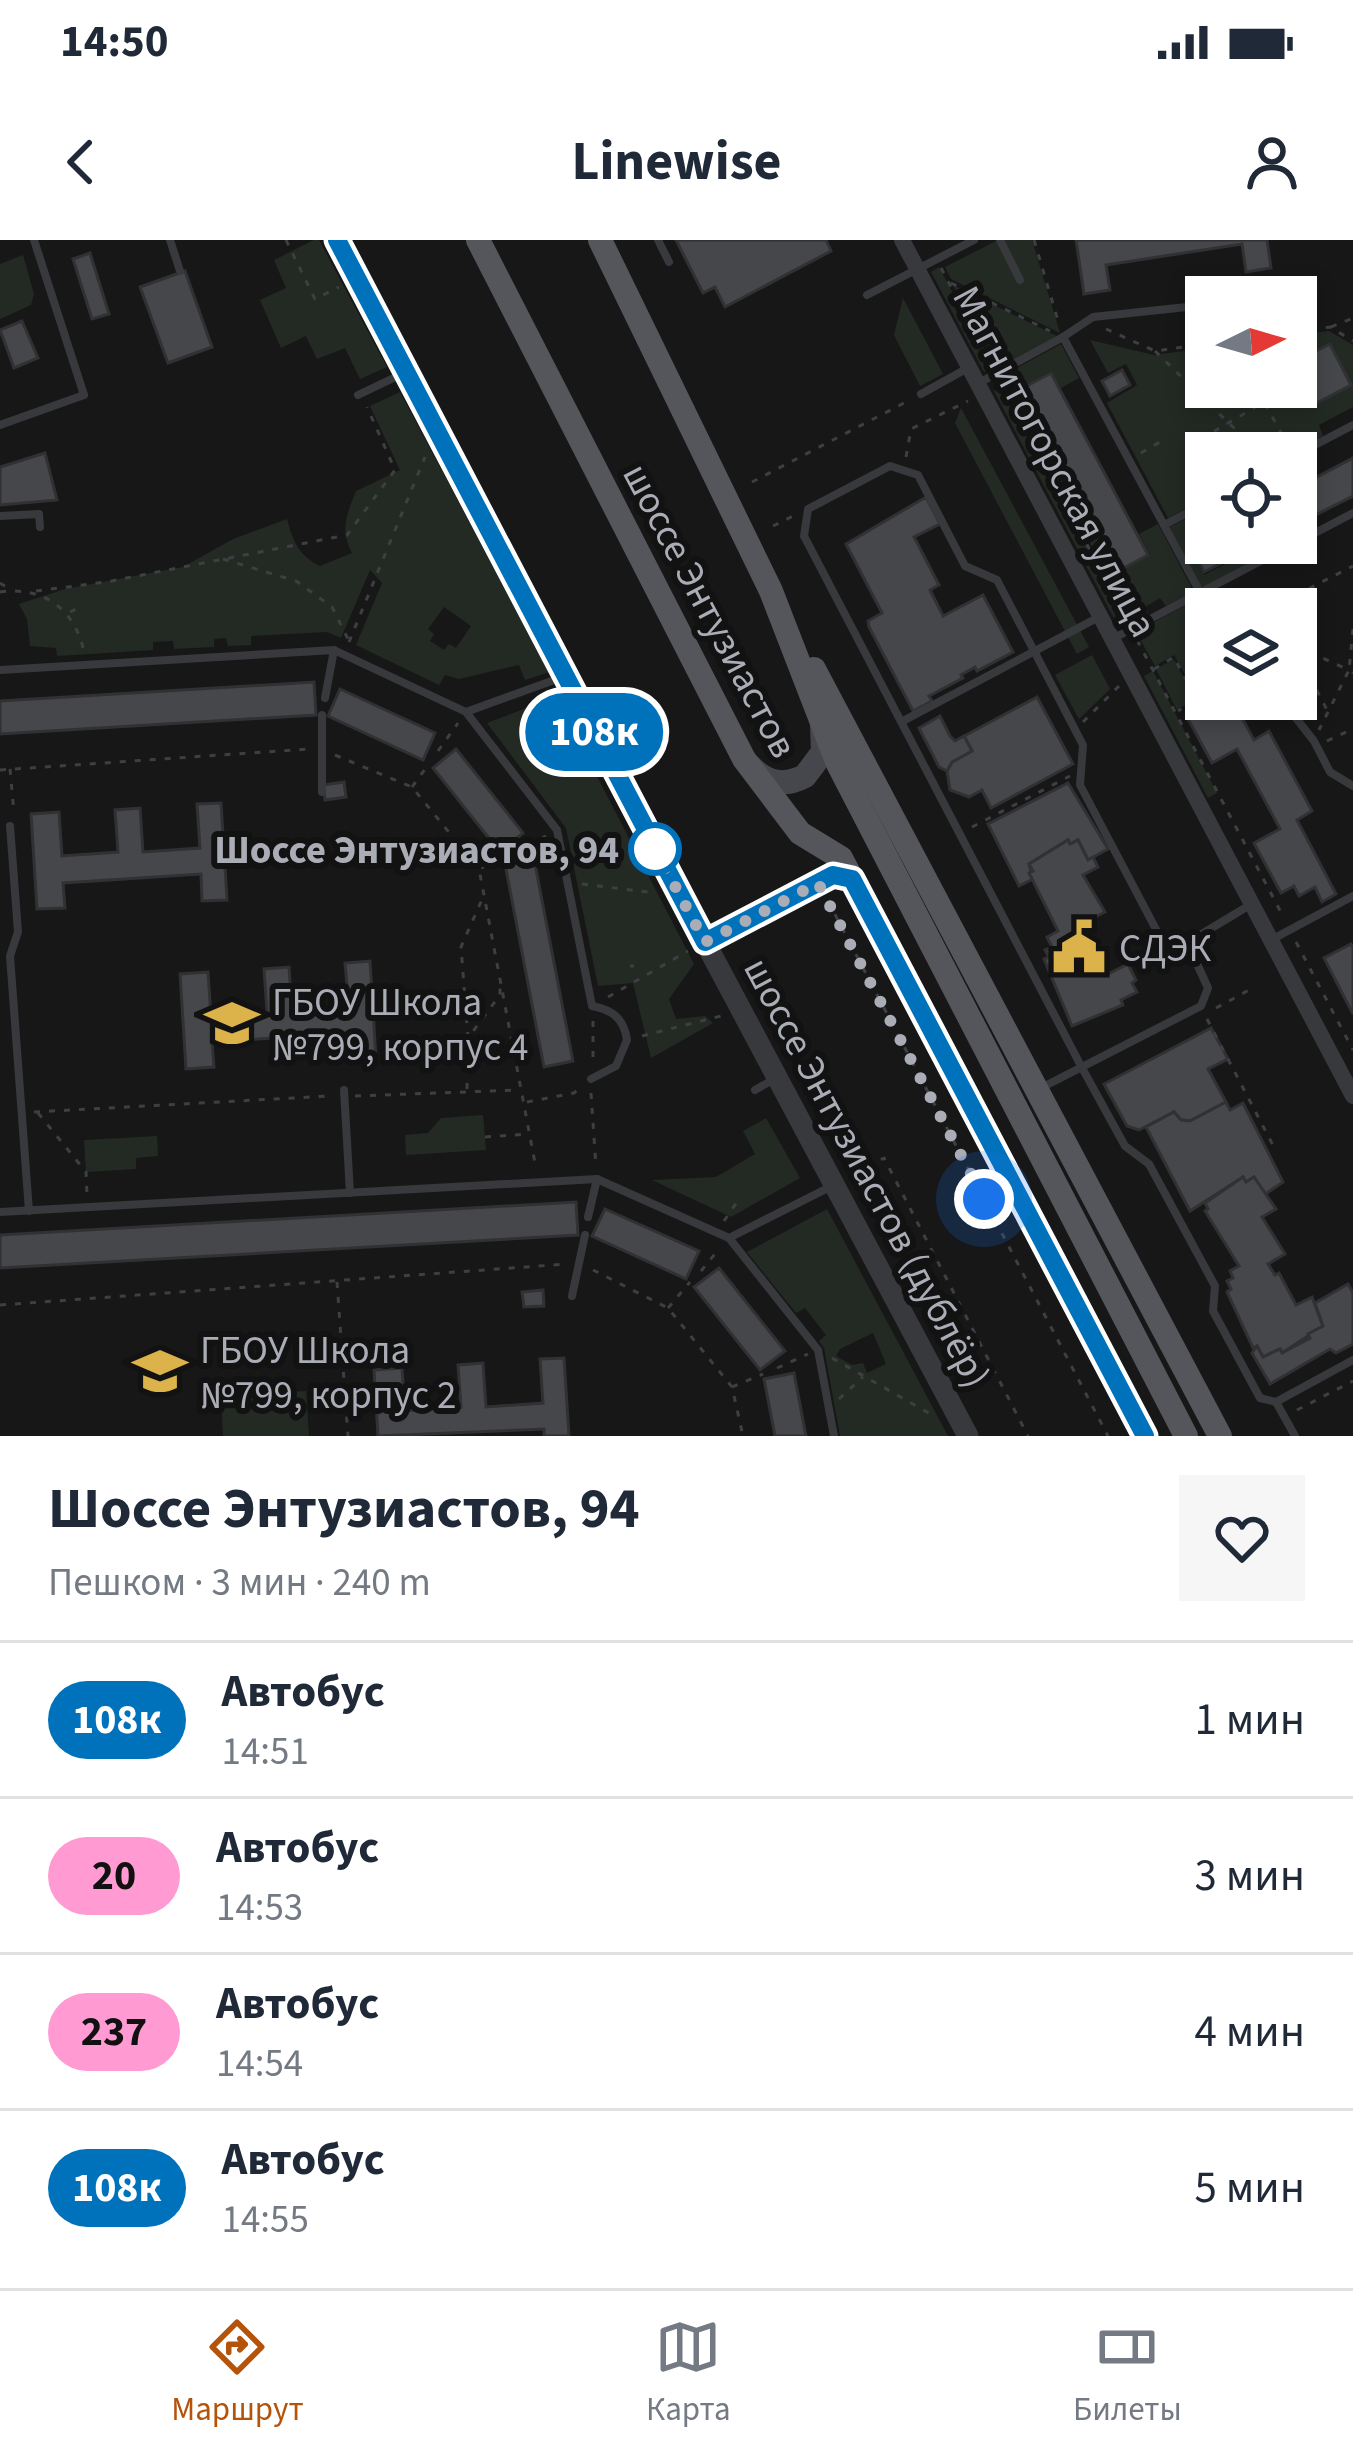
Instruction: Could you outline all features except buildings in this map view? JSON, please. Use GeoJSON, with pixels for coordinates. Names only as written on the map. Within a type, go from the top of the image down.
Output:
{"type":"FeatureCollection","features":[{"type":"Feature","properties":{"kind":"main road","name":"шоссе Энтузиастов (дублёр)"},"geometry":{"type":"LineString","coordinates":[[337,240],[699,945]]}},
{"type":"Feature","properties":{"kind":"main road","name":"шоссе Энтузиастов"},"geometry":{"type":"LineString","coordinates":[[478,240],[744,759],[836,874],[1145,1436]]}},
{"type":"Feature","properties":{"kind":"main road","name":"шоссе Энтузиастов"},"geometry":{"type":"LineString","coordinates":[[600,240],[771,591],[820,722],[1186,1436]]}},
{"type":"Feature","properties":{"kind":"main road"},"geometry":{"type":"LineString","coordinates":[[771,591],[1220,1436]]}},
{"type":"Feature","properties":{"kind":"main road"},"geometry":{"type":"LineString","coordinates":[[744,759],[766,780],[796,781],[820,762],[825,742],[820,722]]}},
{"type":"Feature","properties":{"kind":"main road"},"geometry":{"type":"LineString","coordinates":[[699,945],[836,874]]}},
{"type":"Feature","properties":{"kind":"street","name":"Магнитогорская улица"},"geometry":{"type":"LineString","coordinates":[[902,240],[972,384],[1353,1096]]}},
{"type":"Feature","properties":{"kind":"street","name":"шоссе Энтузиастов (дублёр)"},"geometry":{"type":"LineString","coordinates":[[699,945],[844,1179],[968,1436]]}},
{"type":"Feature","properties":{"kind":"lane"},"geometry":{"type":"LineString","coordinates":[[0,425],[84,395],[34,240]]}},
{"type":"Feature","properties":{"kind":"lane"},"geometry":{"type":"LineString","coordinates":[[170,240],[181,271]]}},
{"type":"Feature","properties":{"kind":"lane"},"geometry":{"type":"LineString","coordinates":[[658,240],[669,262]]}},
{"type":"Feature","properties":{"kind":"lane"},"geometry":{"type":"LineString","coordinates":[[867,295],[974,240]]}},
{"type":"Feature","properties":{"kind":"lane"},"geometry":{"type":"LineString","coordinates":[[1000,240],[1020,280]]}},
{"type":"Feature","properties":{"kind":"lane"},"geometry":{"type":"LineString","coordinates":[[921,394],[997,374],[1093,317],[1185,307]]}},
{"type":"Feature","properties":{"kind":"lane"},"geometry":{"type":"LineString","coordinates":[[1063,337],[1198,588]]}},
{"type":"Feature","properties":{"kind":"lane"},"geometry":{"type":"LineString","coordinates":[[360,395],[405,373]]}},
{"type":"Feature","properties":{"kind":"lane"},"geometry":{"type":"LineString","coordinates":[[1317,443],[1353,425]]}},
{"type":"Feature","properties":{"kind":"lane"},"geometry":{"type":"LineString","coordinates":[[1192,952],[1159,934],[1080,785],[1083,746],[997,580],[965,566],[917,475],[890,466],[808,509],[804,536],[1125,1146],[1149,1164],[1215,1286],[1213,1311],[1260,1399],[1276,1402],[1353,1360]]}},
{"type":"Feature","properties":{"kind":"lane"},"geometry":{"type":"LineString","coordinates":[[1317,532],[1353,513]]}},
{"type":"Feature","properties":{"kind":"lane"},"geometry":{"type":"LineString","coordinates":[[0,516],[39,514],[40,527]]}},
{"type":"Feature","properties":{"kind":"lane"},"geometry":{"type":"LineString","coordinates":[[1164,525],[1185,514]]}},
{"type":"Feature","properties":{"kind":"lane"},"geometry":{"type":"LineString","coordinates":[[1208,588],[1255,564]]}},
{"type":"Feature","properties":{"kind":"lane"},"geometry":{"type":"LineString","coordinates":[[1112,639],[1185,600]]}},
{"type":"Feature","properties":{"kind":"lane"},"geometry":{"type":"LineString","coordinates":[[902,722],[1100,616]]}},
{"type":"Feature","properties":{"kind":"lane"},"geometry":{"type":"LineString","coordinates":[[325,698],[339,652]]}},
{"type":"Feature","properties":{"kind":"lane"},"geometry":{"type":"LineString","coordinates":[[0,670],[339,652],[466,712],[557,830],[592,1006],[620,1018],[627,1040],[616,1066],[591,1079]]}},
{"type":"Feature","properties":{"kind":"lane"},"geometry":{"type":"LineString","coordinates":[[466,712],[564,676]]}},
{"type":"Feature","properties":{"kind":"lane"},"geometry":{"type":"LineString","coordinates":[[322,715],[322,792]]}},
{"type":"Feature","properties":{"kind":"lane"},"geometry":{"type":"LineString","coordinates":[[1297,720],[1330,772],[1353,786]]}},
{"type":"Feature","properties":{"kind":"lane"},"geometry":{"type":"LineString","coordinates":[[10,826],[20,932],[10,956],[29,1211]]}},
{"type":"Feature","properties":{"kind":"lane"},"geometry":{"type":"LineString","coordinates":[[1271,940],[1350,898],[1353,911]]}},
{"type":"Feature","properties":{"kind":"lane"},"geometry":{"type":"LineString","coordinates":[[1038,1090],[1201,1006],[1208,988],[1192,952],[1195,938],[1252,904]]}},
{"type":"Feature","properties":{"kind":"lane"},"geometry":{"type":"LineString","coordinates":[[755,1090],[777,1077]]}},
{"type":"Feature","properties":{"kind":"lane"},"geometry":{"type":"LineString","coordinates":[[344,1094],[350,1192]]}},
{"type":"Feature","properties":{"kind":"lane"},"geometry":{"type":"LineString","coordinates":[[589,1217],[599,1180],[608,1170]]}},
{"type":"Feature","properties":{"kind":"lane"},"geometry":{"type":"LineString","coordinates":[[729,1238],[844,1179]]}},
{"type":"Feature","properties":{"kind":"lane"},"geometry":{"type":"LineString","coordinates":[[0,1212],[599,1180],[729,1238],[818,1350],[834,1436]]}},
{"type":"Feature","properties":{"kind":"lane"},"geometry":{"type":"LineString","coordinates":[[572,1296],[585,1235]]}},
{"type":"Feature","properties":{"kind":"lane"},"geometry":{"type":"LineString","coordinates":[[1276,1402],[1295,1436]]}},
{"type":"Feature","properties":{"kind":"path"},"geometry":{"type":"LineString","coordinates":[[286,240],[315,299],[346,284]]}},
{"type":"Feature","properties":{"kind":"path"},"geometry":{"type":"LineString","coordinates":[[1034,240],[1063,337]]}},
{"type":"Feature","properties":{"kind":"path"},"geometry":{"type":"LineString","coordinates":[[937,259],[1353,1050]]}},
{"type":"Feature","properties":{"kind":"path"},"geometry":{"type":"LineString","coordinates":[[948,282],[1063,337]]}},
{"type":"Feature","properties":{"kind":"path"},"geometry":{"type":"LineString","coordinates":[[1317,329],[1353,318]]}},
{"type":"Feature","properties":{"kind":"path"},"geometry":{"type":"LineString","coordinates":[[1088,321],[1155,351],[1235,432]]}},
{"type":"Feature","properties":{"kind":"path"},"geometry":{"type":"LineString","coordinates":[[1330,327],[1353,340]]}},
{"type":"Feature","properties":{"kind":"path"},"geometry":{"type":"LineString","coordinates":[[1155,351],[1185,347]]}},
{"type":"Feature","properties":{"kind":"path"},"geometry":{"type":"LineString","coordinates":[[903,470],[911,429],[972,384]]}},
{"type":"Feature","properties":{"kind":"path"},"geometry":{"type":"LineString","coordinates":[[752,482],[921,394]]}},
{"type":"Feature","properties":{"kind":"path"},"geometry":{"type":"LineString","coordinates":[[0,592],[106,583],[347,535],[395,470],[360,395]]}},
{"type":"Feature","properties":{"kind":"path"},"geometry":{"type":"LineString","coordinates":[[1214,432],[1264,402],[1281,432]]}},
{"type":"Feature","properties":{"kind":"path"},"geometry":{"type":"LineString","coordinates":[[1129,460],[1160,442]]}},
{"type":"Feature","properties":{"kind":"path"},"geometry":{"type":"LineString","coordinates":[[339,652],[349,641],[431,443]]}},
{"type":"Feature","properties":{"kind":"path"},"geometry":{"type":"LineString","coordinates":[[773,526],[808,509]]}},
{"type":"Feature","properties":{"kind":"path"},"geometry":{"type":"LineString","coordinates":[[221,559],[296,581],[332,607],[349,641]]}},
{"type":"Feature","properties":{"kind":"path"},"geometry":{"type":"LineString","coordinates":[[1311,588],[1353,566]]}},
{"type":"Feature","properties":{"kind":"path"},"geometry":{"type":"LineString","coordinates":[[0,583],[10,590]]}},
{"type":"Feature","properties":{"kind":"path"},"geometry":{"type":"LineString","coordinates":[[36,591],[68,613],[86,665]]}},
{"type":"Feature","properties":{"kind":"path"},"geometry":{"type":"LineString","coordinates":[[68,613],[82,606]]}},
{"type":"Feature","properties":{"kind":"path"},"geometry":{"type":"LineString","coordinates":[[1315,743],[1351,671],[1353,628]]}},
{"type":"Feature","properties":{"kind":"path"},"geometry":{"type":"LineString","coordinates":[[1317,657],[1351,671]]}},
{"type":"Feature","properties":{"kind":"path"},"geometry":{"type":"LineString","coordinates":[[1153,669],[1174,658],[1197,700],[1175,712]]}},
{"type":"Feature","properties":{"kind":"path"},"geometry":{"type":"LineString","coordinates":[[1076,730],[1120,685]]}},
{"type":"Feature","properties":{"kind":"path"},"geometry":{"type":"LineString","coordinates":[[1317,690],[1328,712]]}},
{"type":"Feature","properties":{"kind":"path"},"geometry":{"type":"LineString","coordinates":[[438,751],[466,712]]}},
{"type":"Feature","properties":{"kind":"path"},"geometry":{"type":"LineString","coordinates":[[1315,743],[1353,729]]}},
{"type":"Feature","properties":{"kind":"path"},"geometry":{"type":"LineString","coordinates":[[0,770],[320,748],[412,788],[479,869],[538,1182]]}},
{"type":"Feature","properties":{"kind":"path"},"geometry":{"type":"LineString","coordinates":[[412,788],[428,764]]}},
{"type":"Feature","properties":{"kind":"path"},"geometry":{"type":"LineString","coordinates":[[10,769],[14,816],[10,826]]}},
{"type":"Feature","properties":{"kind":"path"},"geometry":{"type":"LineString","coordinates":[[960,833],[1065,779]]}},
{"type":"Feature","properties":{"kind":"path"},"geometry":{"type":"LineString","coordinates":[[515,851],[557,830]]}},
{"type":"Feature","properties":{"kind":"path"},"geometry":{"type":"LineString","coordinates":[[479,869],[503,857]]}},
{"type":"Feature","properties":{"kind":"path"},"geometry":{"type":"LineString","coordinates":[[836,874],[1108,1436]]}},
{"type":"Feature","properties":{"kind":"path"},"geometry":{"type":"LineString","coordinates":[[567,882],[664,894]]}},
{"type":"Feature","properties":{"kind":"path"},"geometry":{"type":"LineString","coordinates":[[467,1090],[461,946],[484,893]]}},
{"type":"Feature","properties":{"kind":"path"},"geometry":{"type":"LineString","coordinates":[[599,1180],[591,1079],[595,1052],[592,1006],[699,945]]}},
{"type":"Feature","properties":{"kind":"path"},"geometry":{"type":"LineString","coordinates":[[632,967],[635,982]]}},
{"type":"Feature","properties":{"kind":"path"},"geometry":{"type":"LineString","coordinates":[[468,1038],[500,994],[500,976]]}},
{"type":"Feature","properties":{"kind":"path"},"geometry":{"type":"LineString","coordinates":[[1249,990],[1206,1016],[1276,1151]]}},
{"type":"Feature","properties":{"kind":"path"},"geometry":{"type":"LineString","coordinates":[[627,1040],[733,1013]]}},
{"type":"Feature","properties":{"kind":"path"},"geometry":{"type":"LineString","coordinates":[[526,1102],[574,1093],[591,1079]]}},
{"type":"Feature","properties":{"kind":"path"},"geometry":{"type":"LineString","coordinates":[[22,1112],[344,1094],[521,1090]]}},
{"type":"Feature","properties":{"kind":"path"},"geometry":{"type":"LineString","coordinates":[[37,1112],[86,1172],[88,1208]]}},
{"type":"Feature","properties":{"kind":"path"},"geometry":{"type":"LineString","coordinates":[[485,1137],[530,1134]]}},
{"type":"Feature","properties":{"kind":"path"},"geometry":{"type":"LineString","coordinates":[[844,1179],[884,1157],[1027,1435]]}},
{"type":"Feature","properties":{"kind":"path"},"geometry":{"type":"LineString","coordinates":[[716,1233],[739,1199]]}},
{"type":"Feature","properties":{"kind":"path"},"geometry":{"type":"LineString","coordinates":[[701,1270],[729,1238]]}},
{"type":"Feature","properties":{"kind":"path"},"geometry":{"type":"LineString","coordinates":[[0,1305],[579,1263],[668,1308],[732,1387],[743,1436]]}},
{"type":"Feature","properties":{"kind":"path"},"geometry":{"type":"LineString","coordinates":[[337,1282],[348,1436]]}},
{"type":"Feature","properties":{"kind":"path"},"geometry":{"type":"LineString","coordinates":[[668,1308],[691,1282]]}},
{"type":"Feature","properties":{"kind":"path"},"geometry":{"type":"LineString","coordinates":[[777,1368],[818,1350],[934,1417]]}},
{"type":"Feature","properties":{"kind":"path"},"geometry":{"type":"LineString","coordinates":[[732,1387],[763,1374]]}},
{"type":"Feature","properties":{"kind":"path"},"geometry":{"type":"LineString","coordinates":[[829,1409],[864,1376]]}},
{"type":"Feature","properties":{"kind":"path"},"geometry":{"type":"LineString","coordinates":[[1284,1416],[1353,1381]]}},
{"type":"Feature","properties":{"kind":"shaded area"},"geometry":{"type":"Polygon","coordinates":[[[319,240],[387,367],[360,379],[345,348],[317,359],[306,336],[281,348],[260,300],[286,288],[274,260],[319,240]]]}},
{"type":"Feature","properties":{"kind":"shaded area"},"geometry":{"type":"Polygon","coordinates":[[[998,240],[1032,240],[1060,333],[951,279],[945,267],[998,240]]]}},
{"type":"Feature","properties":{"kind":"shaded area"},"geometry":{"type":"Polygon","coordinates":[[[23,255],[34,294],[31,305],[0,319],[0,264],[23,255]]]}},
{"type":"Feature","properties":{"kind":"shaded area"},"geometry":{"type":"Polygon","coordinates":[[[939,267],[992,368],[984,372],[931,272],[939,267]]]}},
{"type":"Feature","properties":{"kind":"shaded area"},"geometry":{"type":"Polygon","coordinates":[[[953,285],[1059,337],[998,370],[953,285]]]}},
{"type":"Feature","properties":{"kind":"shaded area"},"geometry":{"type":"Polygon","coordinates":[[[903,298],[943,374],[920,386],[894,335],[903,298]]]}},
{"type":"Feature","properties":{"kind":"shaded area"},"geometry":{"type":"Polygon","coordinates":[[[1329,331],[1353,345],[1353,407],[1319,425],[1323,436],[1317,439],[1317,432],[1185,432],[1185,509],[1168,518],[1107,403],[1137,385],[1126,364],[1108,373],[1090,340],[1154,355],[1185,351],[1185,408],[1317,408],[1317,332],[1329,331]]]}},
{"type":"Feature","properties":{"kind":"shaded area"},"geometry":{"type":"Polygon","coordinates":[[[1061,344],[1079,378],[1061,388],[1051,371],[1021,388],[1119,571],[1150,555],[1139,534],[1158,524],[1192,588],[1185,588],[1185,596],[1166,606],[1160,598],[1145,607],[1149,615],[1133,624],[1002,376],[1061,344]]]}},
{"type":"Feature","properties":{"kind":"shaded area"},"geometry":{"type":"Polygon","coordinates":[[[1002,386],[1126,621],[1118,626],[994,391],[1002,386]]]}},
{"type":"Feature","properties":{"kind":"shaded area"},"geometry":{"type":"Polygon","coordinates":[[[400,392],[549,672],[525,680],[519,665],[459,679],[445,675],[439,685],[356,645],[382,583],[370,570],[341,638],[327,632],[251,636],[251,645],[228,646],[226,638],[214,639],[214,647],[174,649],[173,641],[153,642],[153,650],[57,656],[56,648],[30,646],[27,619],[19,604],[65,589],[183,567],[233,539],[287,519],[298,547],[320,566],[352,553],[346,523],[356,491],[400,470],[370,406],[400,392]],[[444,607],[428,629],[434,634],[430,641],[444,650],[449,644],[456,648],[471,626],[444,607]]]}},
{"type":"Feature","properties":{"kind":"shaded area"},"geometry":{"type":"Polygon","coordinates":[[[961,408],[1089,647],[1077,654],[955,423],[961,408]]]}},
{"type":"Feature","properties":{"kind":"shaded area"},"geometry":{"type":"Polygon","coordinates":[[[1185,519],[1185,558],[1170,527],[1185,519]]]}},
{"type":"Feature","properties":{"kind":"shaded area"},"geometry":{"type":"Polygon","coordinates":[[[1188,564],[1198,564],[1204,575],[1225,564],[1248,564],[1202,588],[1188,564]]]}},
{"type":"Feature","properties":{"kind":"shaded area"},"geometry":{"type":"Polygon","coordinates":[[[1185,605],[1185,675],[1174,655],[1155,666],[1136,632],[1185,605]]]}},
{"type":"Feature","properties":{"kind":"shaded area"},"geometry":{"type":"Polygon","coordinates":[[[1092,655],[1110,689],[1079,719],[1055,675],[1092,655]]]}},
{"type":"Feature","properties":{"kind":"shaded area"},"geometry":{"type":"Polygon","coordinates":[[[1174,659],[1185,680],[1185,705],[1177,710],[1156,669],[1174,659]]]}},
{"type":"Feature","properties":{"kind":"shaded area"},"geometry":{"type":"Polygon","coordinates":[[[1153,671],[1217,793],[1208,798],[1144,676],[1153,671]]]}},
{"type":"Feature","properties":{"kind":"shaded area"},"geometry":{"type":"Polygon","coordinates":[[[556,697],[694,964],[669,999],[676,1019],[705,1016],[713,1023],[651,1058],[633,983],[598,986],[566,828],[487,723],[556,697]]]}},
{"type":"Feature","properties":{"kind":"shaded area"},"geometry":{"type":"Polygon","coordinates":[[[483,1115],[486,1150],[406,1155],[405,1135],[428,1133],[441,1118],[483,1115]]]}},
{"type":"Feature","properties":{"kind":"shaded area"},"geometry":{"type":"Polygon","coordinates":[[[766,1118],[800,1178],[731,1217],[652,1180],[716,1177],[755,1154],[743,1131],[766,1118]]]}},
{"type":"Feature","properties":{"kind":"shaded area"},"geometry":{"type":"Polygon","coordinates":[[[157,1136],[158,1156],[136,1158],[136,1169],[86,1172],[84,1140],[157,1136]]]}},
{"type":"Feature","properties":{"kind":"shaded area"},"geometry":{"type":"Polygon","coordinates":[[[827,1209],[948,1436],[840,1436],[819,1341],[826,1335],[805,1308],[796,1313],[747,1252],[827,1209]],[[873,1333],[840,1349],[836,1356],[852,1365],[863,1363],[867,1373],[886,1364],[873,1333]]]}},
{"type":"Feature","properties":{"kind":"shaded area"},"geometry":{"type":"Polygon","coordinates":[[[306,1391],[309,1436],[223,1436],[221,1395],[306,1391]]]}},
{"type":"Feature","properties":{"kind":"bus line","name":"108к"},"geometry":{"type":"LineString","coordinates":[[337,240],[705,942],[833,875],[852,879],[1145,1436]]}},
{"type":"Feature","properties":{"kind":"place","name":"Шоссе Энтузиастов, 94"},"geometry":{"type":"Point","coordinates":[655,849]}},
{"type":"Feature","properties":{"kind":"place","name":"СДЭК"},"geometry":{"type":"Point","coordinates":[1079,947]}},
{"type":"Feature","properties":{"kind":"place","name":"ГБОУ Школа №799, корпус 4"},"geometry":{"type":"Point","coordinates":[232,1023]}},
{"type":"Feature","properties":{"kind":"place","name":"ГБОУ Школа №799, корпус 2"},"geometry":{"type":"Point","coordinates":[160,1371]}},
{"type":"Feature","properties":{"kind":"route"},"geometry":{"type":"LineString","coordinates":[[655,849],[705,942],[818,883],[984,1199]]}}]}
